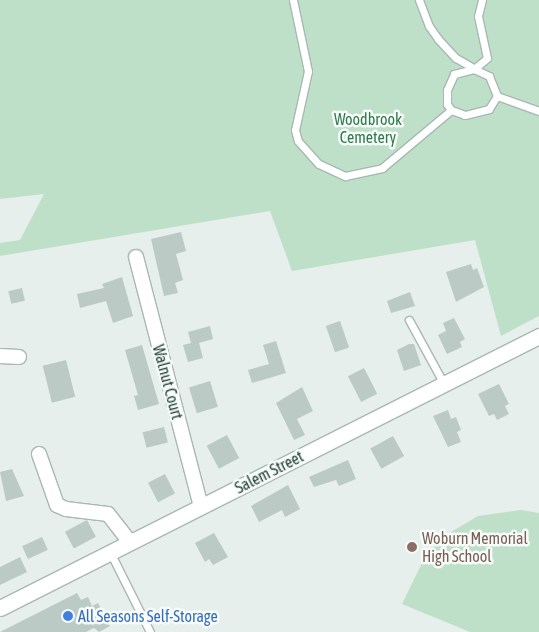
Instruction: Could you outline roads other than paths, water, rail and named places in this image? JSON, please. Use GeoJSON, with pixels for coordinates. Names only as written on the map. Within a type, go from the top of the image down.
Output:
{"type":"FeatureCollection","features":[{"type":"Feature","properties":{"kind":"street","name":"Walnut Court"},"geometry":{"type":"LineString","coordinates":[[136,256],[201,507]]}},
{"type":"Feature","properties":{"kind":"street","name":"Salem Street"},"geometry":{"type":"LineString","coordinates":[[0,608],[539,336]]}},
{"type":"Feature","properties":{"kind":"street"},"geometry":{"type":"LineString","coordinates":[[0,356],[19,357]]}},
{"type":"Feature","properties":{"kind":"street"},"geometry":{"type":"LineString","coordinates":[[39,454],[57,504],[66,509],[108,514],[130,542]]}},
{"type":"Feature","properties":{"kind":"lane"},"geometry":{"type":"LineString","coordinates":[[293,0],[308,71],[295,130],[298,141],[320,164],[346,176],[382,168],[451,110]]}},
{"type":"Feature","properties":{"kind":"lane"},"geometry":{"type":"LineString","coordinates":[[420,0],[429,26],[438,39],[456,58],[489,76],[497,96],[493,106],[476,114],[465,115],[451,110]]}},
{"type":"Feature","properties":{"kind":"lane"},"geometry":{"type":"LineString","coordinates":[[451,110],[447,95],[450,79],[459,71],[474,69],[487,58],[478,16],[482,0]]}},
{"type":"Feature","properties":{"kind":"lane"},"geometry":{"type":"LineString","coordinates":[[497,96],[539,110]]}},
{"type":"Feature","properties":{"kind":"lane"},"geometry":{"type":"LineString","coordinates":[[409,320],[444,384]]}},
{"type":"Feature","properties":{"kind":"lane"},"geometry":{"type":"LineString","coordinates":[[110,552],[150,632]]}},
{"type":"Feature","properties":{"kind":"place","name":"Woburn Memorial High School"},"geometry":{"type":"Point","coordinates":[412,547]}},
{"type":"Feature","properties":{"kind":"place","name":"All Seasons Self-Storage"},"geometry":{"type":"Point","coordinates":[68,616]}},
{"type":"Feature","properties":{"kind":"park label","name":"Woodbrook Cemetery"},"geometry":{"type":"Point","coordinates":[368,128]}}]}
